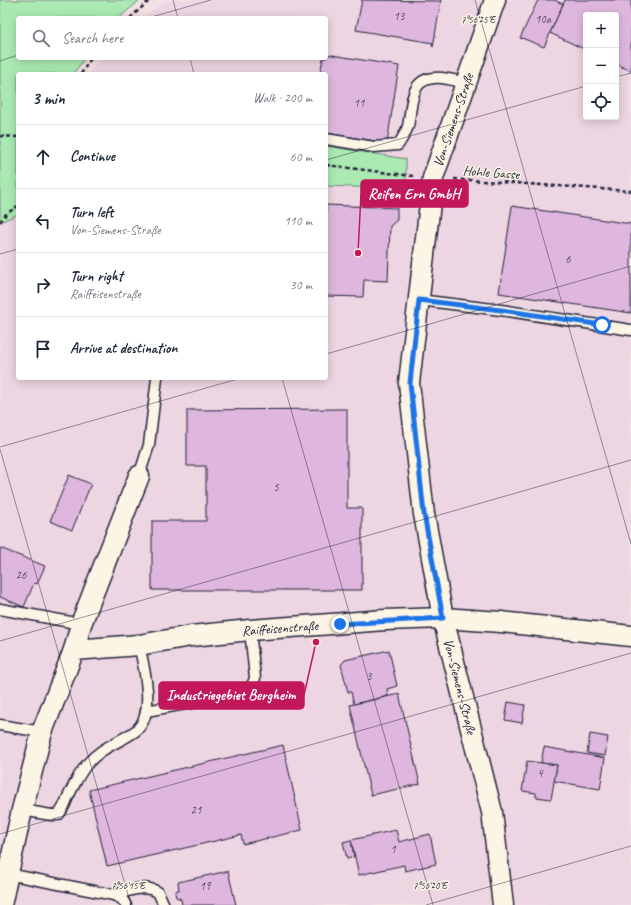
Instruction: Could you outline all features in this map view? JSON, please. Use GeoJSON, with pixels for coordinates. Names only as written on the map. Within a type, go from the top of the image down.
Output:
{"type":"FeatureCollection","features":[{"type":"Feature","properties":{"kind":"street","name":"Von-Siemens-Straße"},"geometry":{"type":"LineString","coordinates":[[495,0],[433,178],[410,383],[424,514],[443,618],[492,812],[503,905]]}},
{"type":"Feature","properties":{"kind":"street"},"geometry":{"type":"LineString","coordinates":[[2,905],[22,810],[42,732],[74,650],[81,624],[139,476]]}},
{"type":"Feature","properties":{"kind":"street","name":"Raiffeisenstraße"},"geometry":{"type":"LineString","coordinates":[[74,650],[139,645],[190,636],[250,630],[385,620],[443,618],[501,622],[631,636]]}},
{"type":"Feature","properties":{"kind":"lane"},"geometry":{"type":"LineString","coordinates":[[328,139],[374,146],[398,145],[408,126],[412,95],[420,83],[429,79],[441,78],[466,83]]}},
{"type":"Feature","properties":{"kind":"lane"},"geometry":{"type":"LineString","coordinates":[[419,300],[501,310],[631,330]]}},
{"type":"Feature","properties":{"kind":"lane"},"geometry":{"type":"LineString","coordinates":[[139,476],[149,445],[157,380]]}},
{"type":"Feature","properties":{"kind":"lane"},"geometry":{"type":"LineString","coordinates":[[0,609],[81,624]]}},
{"type":"Feature","properties":{"kind":"lane"},"geometry":{"type":"LineString","coordinates":[[146,711],[236,695],[249,690],[253,686],[255,678],[250,630]]}},
{"type":"Feature","properties":{"kind":"lane"},"geometry":{"type":"LineString","coordinates":[[22,810],[58,815],[61,812],[78,776],[96,754],[138,729],[143,723],[147,699],[145,676],[139,645]]}},
{"type":"Feature","properties":{"kind":"lane"},"geometry":{"type":"LineString","coordinates":[[0,725],[42,732]]}},
{"type":"Feature","properties":{"kind":"lane"},"geometry":{"type":"LineString","coordinates":[[8,874],[114,895],[122,899],[126,905]]}},
{"type":"Feature","properties":{"kind":"lane"},"geometry":{"type":"LineString","coordinates":[[114,895],[137,888],[146,888],[158,892],[164,905]]}},
{"type":"Feature","properties":{"kind":"path"},"geometry":{"type":"LineString","coordinates":[[132,16],[150,0]]}},
{"type":"Feature","properties":{"kind":"path"},"geometry":{"type":"LineString","coordinates":[[82,72],[90,60]]}},
{"type":"Feature","properties":{"kind":"path"},"geometry":{"type":"LineString","coordinates":[[0,136],[16,137]]}},
{"type":"Feature","properties":{"kind":"path","name":"Hohle Gasse"},"geometry":{"type":"LineString","coordinates":[[328,165],[433,178],[631,191]]}},
{"type":"Feature","properties":{"kind":"path"},"geometry":{"type":"LineString","coordinates":[[0,222],[6,214],[16,207]]}},
{"type":"Feature","properties":{"kind":"shaded area"},"geometry":{"type":"Polygon","coordinates":[[[166,0],[631,0],[631,905],[0,905],[0,222],[16,215],[16,380],[328,380],[328,186],[406,189],[406,159],[328,146],[328,72],[90,72],[99,60],[328,60],[328,16],[146,16],[166,0]]]}},
{"type":"Feature","properties":{"kind":"green space"},"geometry":{"type":"Polygon","coordinates":[[[0,0],[140,0],[121,16],[16,16],[16,60],[84,60],[74,72],[16,72],[16,215],[0,222],[0,0]]]}},
{"type":"Feature","properties":{"kind":"green space"},"geometry":{"type":"Polygon","coordinates":[[[328,146],[406,159],[406,189],[328,186],[328,146]]]}},
{"type":"Feature","properties":{"kind":"building"},"geometry":{"type":"Polygon","coordinates":[[[362,0],[441,0],[433,47],[433,43],[356,30],[362,0]]]}},
{"type":"Feature","properties":{"kind":"building"},"geometry":{"type":"Polygon","coordinates":[[[538,0],[554,0],[563,4],[544,47],[520,38],[538,0]]]}},
{"type":"Feature","properties":{"kind":"building"},"geometry":{"type":"Polygon","coordinates":[[[565,0],[631,0],[631,71],[619,65],[619,12],[583,12],[583,49],[550,33],[565,0]]]}},
{"type":"Feature","properties":{"kind":"building"},"geometry":{"type":"Polygon","coordinates":[[[328,54],[399,66],[387,143],[328,133],[328,72],[320,72],[323,60],[328,60],[328,54]]]}},
{"type":"Feature","properties":{"kind":"building"},"geometry":{"type":"Polygon","coordinates":[[[328,205],[397,208],[397,220],[390,226],[388,281],[364,280],[363,297],[328,296],[328,205]]]}},
{"type":"Feature","properties":{"kind":"building"},"geometry":{"type":"Polygon","coordinates":[[[512,206],[631,224],[631,313],[499,293],[512,206]]]}},
{"type":"Feature","properties":{"kind":"building"},"geometry":{"type":"Polygon","coordinates":[[[347,409],[347,508],[362,508],[362,590],[152,590],[152,521],[206,521],[206,466],[187,466],[187,410],[347,409]]]}},
{"type":"Feature","properties":{"kind":"building"},"geometry":{"type":"Polygon","coordinates":[[[69,475],[91,484],[72,530],[50,521],[69,475]]]}},
{"type":"Feature","properties":{"kind":"building"},"geometry":{"type":"Polygon","coordinates":[[[0,548],[45,566],[37,584],[34,583],[24,607],[0,597],[0,548]]]}},
{"type":"Feature","properties":{"kind":"building"},"geometry":{"type":"Polygon","coordinates":[[[389,650],[397,686],[387,689],[388,696],[354,704],[351,692],[348,692],[341,665],[345,660],[389,650]]]}},
{"type":"Feature","properties":{"kind":"building"},"geometry":{"type":"Polygon","coordinates":[[[399,694],[420,784],[371,795],[350,705],[399,694]]]}},
{"type":"Feature","properties":{"kind":"building"},"geometry":{"type":"Polygon","coordinates":[[[508,702],[525,705],[522,723],[505,720],[508,702]]]}},
{"type":"Feature","properties":{"kind":"building"},"geometry":{"type":"Polygon","coordinates":[[[590,734],[608,737],[605,756],[587,753],[590,734]]]}},
{"type":"Feature","properties":{"kind":"building"},"geometry":{"type":"Polygon","coordinates":[[[283,745],[302,830],[243,844],[241,835],[107,866],[89,790],[283,745]]]}},
{"type":"Feature","properties":{"kind":"building"},"geometry":{"type":"Polygon","coordinates":[[[544,747],[605,758],[600,789],[554,781],[557,765],[541,763],[544,747]]]}},
{"type":"Feature","properties":{"kind":"building"},"geometry":{"type":"Polygon","coordinates":[[[527,761],[557,765],[551,799],[536,797],[536,793],[522,791],[527,761]]]}},
{"type":"Feature","properties":{"kind":"building"},"geometry":{"type":"Polygon","coordinates":[[[396,830],[399,842],[430,834],[436,864],[405,871],[404,865],[359,875],[351,840],[396,830]]]}},
{"type":"Feature","properties":{"kind":"building"},"geometry":{"type":"Polygon","coordinates":[[[351,840],[354,857],[347,859],[343,842],[351,840]]]}},
{"type":"Feature","properties":{"kind":"building"},"geometry":{"type":"Polygon","coordinates":[[[228,871],[236,905],[182,905],[181,899],[176,897],[175,893],[179,890],[178,882],[228,871]]]}},
{"type":"Feature","properties":{"kind":"place","name":"Reifen Ern GmbH"},"geometry":{"type":"Point","coordinates":[358,253]}},
{"type":"Feature","properties":{"kind":"place","name":"Industriegebiet Bergheim"},"geometry":{"type":"Point","coordinates":[316,642]}},
{"type":"Feature","properties":{"kind":"route"},"geometry":{"type":"LineString","coordinates":[[340,624],[385,620],[443,618],[424,514],[410,383],[419,300],[602,325]]}}]}
